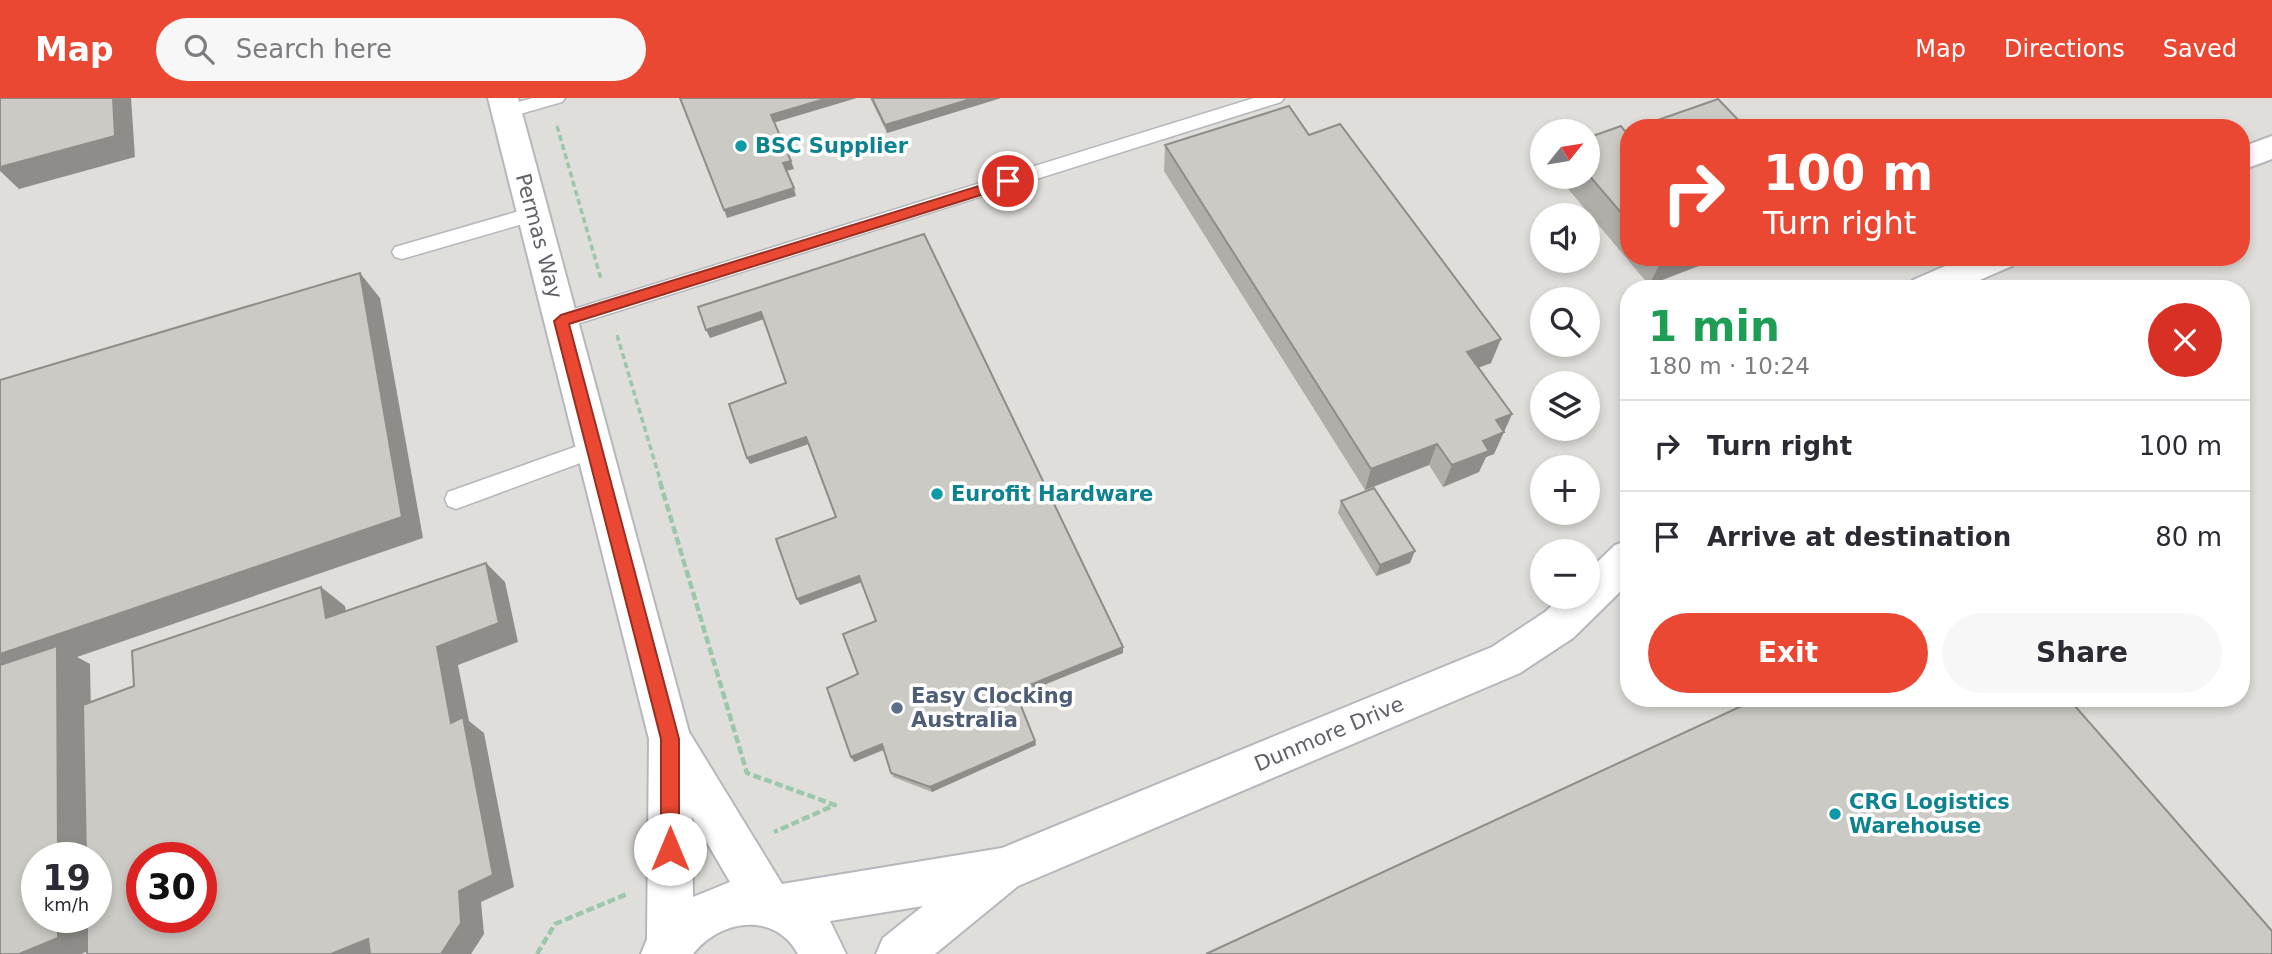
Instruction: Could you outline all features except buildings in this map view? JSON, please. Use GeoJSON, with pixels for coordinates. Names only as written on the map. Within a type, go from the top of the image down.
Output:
{"type":"FeatureCollection","features":[{"type":"Feature","properties":{"kind":"street","name":"Permas Way"},"geometry":{"type":"LineString","coordinates":[[505,105],[670,739],[667,949]]}},
{"type":"Feature","properties":{"kind":"street"},"geometry":{"type":"LineString","coordinates":[[2250,156],[2272,147]]}},
{"type":"Feature","properties":{"kind":"street"},"geometry":{"type":"LineString","coordinates":[[1945,280],[1979,266]]}},
{"type":"Feature","properties":{"kind":"street","name":"Dunmore Drive"},"geometry":{"type":"LineString","coordinates":[[667,949],[694,921],[722,905],[753,901],[775,905],[1002,870],[1506,660],[1559,625],[1620,566]]}},
{"type":"Feature","properties":{"kind":"street","name":"Permas Way"},"geometry":{"type":"LineString","coordinates":[[670,739],[775,905]]}},
{"type":"Feature","properties":{"kind":"street","name":"Dunmore Drive"},"geometry":{"type":"LineString","coordinates":[[899,954],[1002,870]]}},
{"type":"Feature","properties":{"kind":"street"},"geometry":{"type":"LineString","coordinates":[[775,905],[807,925],[823,954]]}},
{"type":"Feature","properties":{"kind":"lane"},"geometry":{"type":"LineString","coordinates":[[505,105],[556,98]]}},
{"type":"Feature","properties":{"kind":"lane"},"geometry":{"type":"LineString","coordinates":[[561,321],[1275,98]]}},
{"type":"Feature","properties":{"kind":"lane"},"geometry":{"type":"LineString","coordinates":[[402,252],[533,214]]}},
{"type":"Feature","properties":{"kind":"lane"},"geometry":{"type":"LineString","coordinates":[[456,499],[594,449]]}},
{"type":"Feature","properties":{"kind":"shaded area"},"geometry":{"type":"Polygon","coordinates":[[[0,98],[2272,98],[2272,954],[0,954],[0,98]]]}},
{"type":"Feature","properties":{"kind":"place","name":"BSC Supplier"},"geometry":{"type":"Point","coordinates":[741,146]}},
{"type":"Feature","properties":{"kind":"place","name":"Eurofit Hardware"},"geometry":{"type":"Point","coordinates":[937,494]}},
{"type":"Feature","properties":{"kind":"place","name":"Easy Clocking Australia"},"geometry":{"type":"Point","coordinates":[897,708]}},
{"type":"Feature","properties":{"kind":"place","name":"CRG Logistics Warehouse"},"geometry":{"type":"Point","coordinates":[1835,814]}},
{"type":"Feature","properties":{"kind":"route"},"geometry":{"type":"LineString","coordinates":[[670,849],[670,739],[561,321],[1008,181]]}}]}
